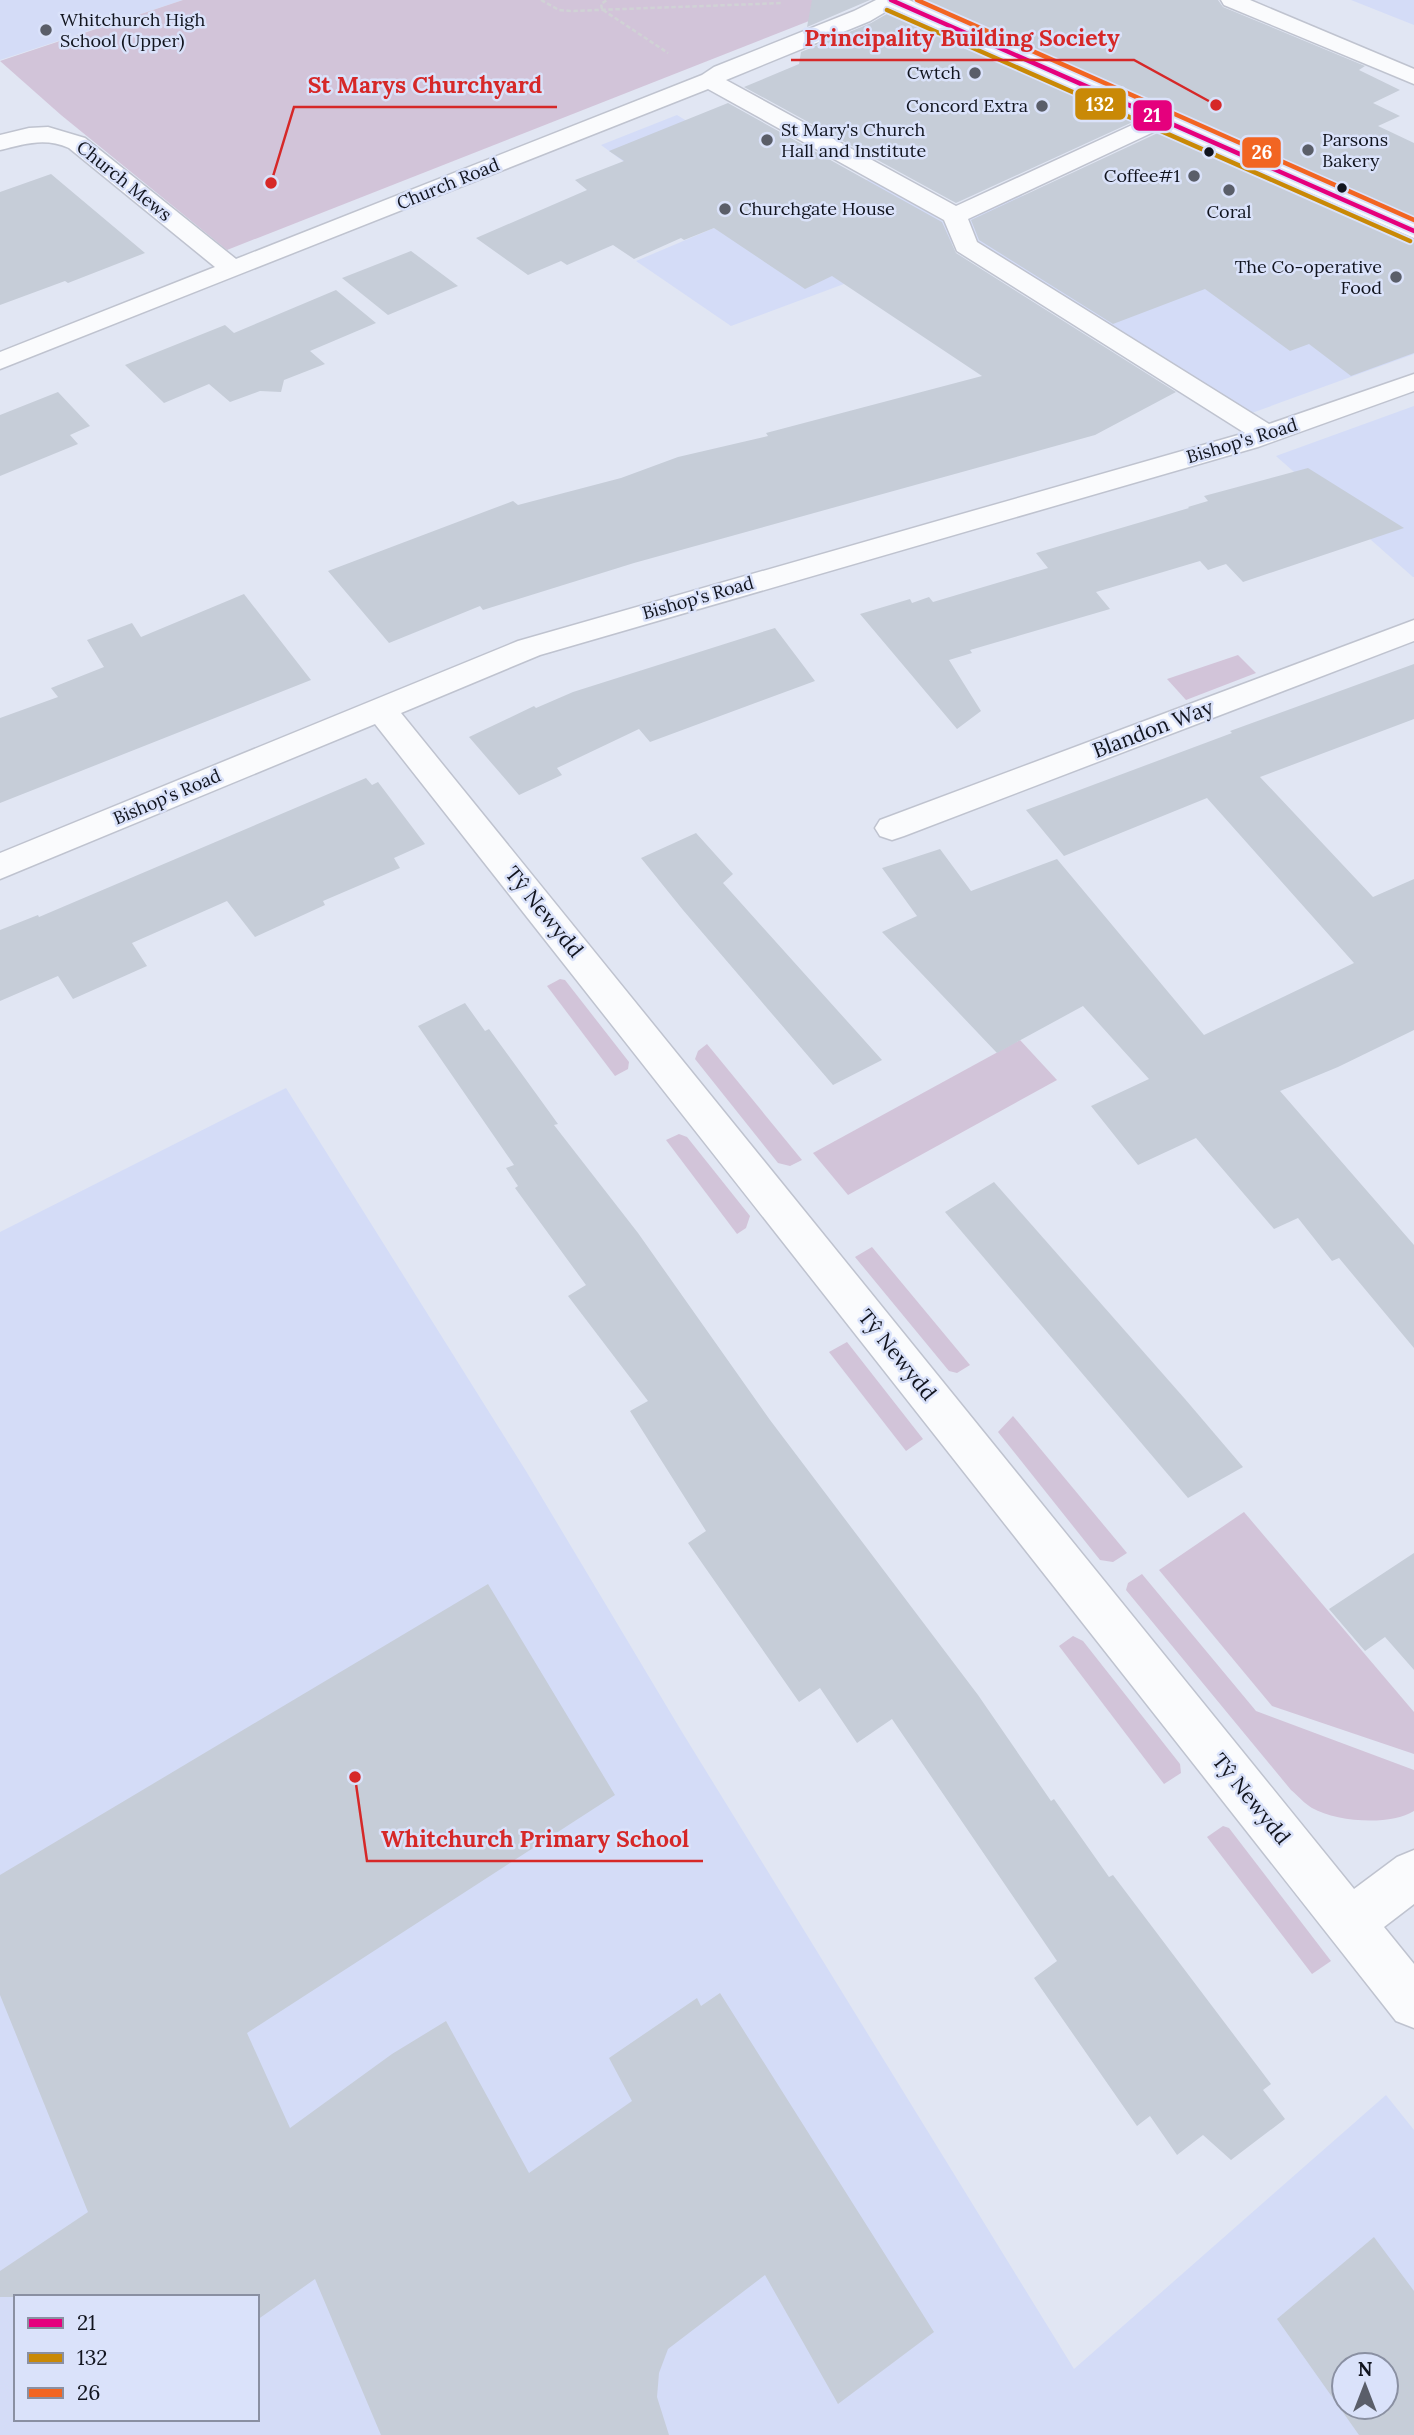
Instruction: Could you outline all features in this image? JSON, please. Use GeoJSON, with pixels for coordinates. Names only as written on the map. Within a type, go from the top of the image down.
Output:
{"type":"FeatureCollection","features":[{"type":"Feature","properties":{"kind":"street"},"geometry":{"type":"LineString","coordinates":[[892,0],[1414,231]]}},
{"type":"Feature","properties":{"kind":"street","name":"Church Road"},"geometry":{"type":"LineString","coordinates":[[0,361],[710,80],[722,72],[862,16],[892,0]]}},
{"type":"Feature","properties":{"kind":"street"},"geometry":{"type":"LineString","coordinates":[[1232,0],[1414,77]]}},
{"type":"Feature","properties":{"kind":"street"},"geometry":{"type":"LineString","coordinates":[[710,80],[956,216],[966,246],[1267,435]]}},
{"type":"Feature","properties":{"kind":"street"},"geometry":{"type":"LineString","coordinates":[[956,216],[1161,120]]}},
{"type":"Feature","properties":{"kind":"street","name":"Church Mews"},"geometry":{"type":"LineString","coordinates":[[0,143],[39,133],[65,136],[233,269]]}},
{"type":"Feature","properties":{"kind":"street","name":"Bishop's Road"},"geometry":{"type":"LineString","coordinates":[[0,867],[529,648],[1267,435],[1412,383]]}},
{"type":"Feature","properties":{"kind":"street","name":"Blandon Way"},"geometry":{"type":"LineString","coordinates":[[892,828],[1414,630]]}},
{"type":"Feature","properties":{"kind":"street","name":"Tŷ Newydd"},"geometry":{"type":"LineString","coordinates":[[380,708],[1414,2003]]}},
{"type":"Feature","properties":{"kind":"street"},"geometry":{"type":"LineString","coordinates":[[1350,1922],[1414,1874]]}},
{"type":"Feature","properties":{"kind":"path"},"geometry":{"type":"LineString","coordinates":[[541,0],[559,10],[792,2]]}},
{"type":"Feature","properties":{"kind":"path"},"geometry":{"type":"LineString","coordinates":[[602,9],[601,4],[607,0]]}},
{"type":"Feature","properties":{"kind":"path"},"geometry":{"type":"LineString","coordinates":[[602,9],[669,54]]}},
{"type":"Feature","properties":{"kind":"shaded area","name":"Whitchurch High School (Upper)"},"geometry":{"type":"Polygon","coordinates":[[[0,0],[183,0],[0,60],[0,0]]]}},
{"type":"Feature","properties":{"kind":"shaded area"},"geometry":{"type":"Polygon","coordinates":[[[183,0],[828,0],[809,21],[227,250],[61,115],[0,61],[183,0]]]}},
{"type":"Feature","properties":{"kind":"shaded area"},"geometry":{"type":"Polygon","coordinates":[[[1351,0],[1414,0],[1414,25],[1351,0]]]}},
{"type":"Feature","properties":{"kind":"shaded area"},"geometry":{"type":"Polygon","coordinates":[[[677,115],[818,202],[871,178],[946,223],[954,243],[731,326],[636,261],[714,228],[601,145],[677,115]]]}},
{"type":"Feature","properties":{"kind":"shaded area"},"geometry":{"type":"Polygon","coordinates":[[[1021,195],[1046,209],[1414,265],[1414,354],[1249,414],[974,242],[970,218],[1021,195]]]}},
{"type":"Feature","properties":{"kind":"shaded area"},"geometry":{"type":"Polygon","coordinates":[[[1414,406],[1414,577],[1413,577],[1276,456],[1414,406]]]}},
{"type":"Feature","properties":{"kind":"shaded area"},"geometry":{"type":"Polygon","coordinates":[[[1238,655],[1256,673],[1186,700],[1167,679],[1238,655]]]}},
{"type":"Feature","properties":{"kind":"shaded area"},"geometry":{"type":"Polygon","coordinates":[[[560,979],[565,980],[629,1062],[628,1069],[615,1076],[547,986],[560,979]]]}},
{"type":"Feature","properties":{"kind":"shaded area"},"geometry":{"type":"Polygon","coordinates":[[[1020,1040],[1057,1080],[848,1195],[813,1153],[1020,1040]]]}},
{"type":"Feature","properties":{"kind":"shaded area"},"geometry":{"type":"Polygon","coordinates":[[[707,1044],[802,1160],[790,1166],[778,1163],[695,1059],[698,1051],[707,1044]]]}},
{"type":"Feature","properties":{"kind":"shaded area"},"geometry":{"type":"Polygon","coordinates":[[[286,1088],[526,1471],[682,1732],[1074,2369],[1386,2095],[1414,2130],[1414,2435],[0,2435],[0,1232],[286,1088]]]}},
{"type":"Feature","properties":{"kind":"shaded area"},"geometry":{"type":"Polygon","coordinates":[[[679,1134],[687,1137],[750,1216],[746,1228],[737,1234],[666,1140],[679,1134]]]}},
{"type":"Feature","properties":{"kind":"shaded area"},"geometry":{"type":"Polygon","coordinates":[[[872,1247],[970,1365],[957,1373],[949,1371],[855,1257],[872,1247]]]}},
{"type":"Feature","properties":{"kind":"shaded area"},"geometry":{"type":"Polygon","coordinates":[[[847,1342],[923,1439],[906,1451],[829,1352],[847,1342]]]}},
{"type":"Feature","properties":{"kind":"shaded area"},"geometry":{"type":"Polygon","coordinates":[[[1013,1416],[1127,1553],[1113,1562],[1100,1560],[998,1432],[1013,1416]]]}},
{"type":"Feature","properties":{"kind":"shaded area"},"geometry":{"type":"Polygon","coordinates":[[[1244,1512],[1414,1712],[1414,1754],[1272,1706],[1159,1570],[1244,1512]]]}},
{"type":"Feature","properties":{"kind":"shaded area"},"geometry":{"type":"Polygon","coordinates":[[[1142,1574],[1256,1711],[1414,1770],[1414,1811],[1391,1819],[1349,1819],[1323,1813],[1304,1802],[1291,1790],[1126,1590],[1128,1583],[1142,1574]]]}},
{"type":"Feature","properties":{"kind":"shaded area"},"geometry":{"type":"Polygon","coordinates":[[[1073,1636],[1083,1641],[1180,1764],[1181,1773],[1164,1784],[1059,1646],[1073,1636]]]}},
{"type":"Feature","properties":{"kind":"shaded area"},"geometry":{"type":"Polygon","coordinates":[[[1223,1826],[1229,1828],[1331,1961],[1312,1974],[1207,1837],[1223,1826]]]}},
{"type":"Feature","properties":{"kind":"building"},"geometry":{"type":"Polygon","coordinates":[[[812,0],[870,0],[807,27],[812,0]]]}},
{"type":"Feature","properties":{"kind":"building"},"geometry":{"type":"Polygon","coordinates":[[[916,0],[1218,0],[1223,7],[1365,66],[1359,70],[1400,90],[1373,103],[1400,116],[1378,126],[1414,143],[1414,219],[916,0]]]}},
{"type":"Feature","properties":{"kind":"building"},"geometry":{"type":"Polygon","coordinates":[[[892,11],[1137,120],[956,203],[744,87],[799,64],[801,52],[871,23],[892,11]]]}},
{"type":"Feature","properties":{"kind":"building"},"geometry":{"type":"Polygon","coordinates":[[[728,103],[942,222],[956,253],[1176,392],[1095,435],[634,563],[483,610],[480,606],[389,643],[328,571],[513,501],[518,505],[621,478],[678,457],[768,436],[766,433],[982,376],[832,276],[805,289],[714,228],[684,240],[681,238],[634,259],[613,245],[567,265],[561,261],[528,275],[476,238],[587,190],[575,180],[624,161],[609,151],[728,103]]]}},
{"type":"Feature","properties":{"kind":"building"},"geometry":{"type":"Polygon","coordinates":[[[1162,131],[1414,240],[1414,353],[1351,376],[1309,344],[1290,351],[1205,289],[1113,324],[979,240],[971,220],[1162,131]]]}},
{"type":"Feature","properties":{"kind":"building"},"geometry":{"type":"Polygon","coordinates":[[[51,174],[145,253],[68,283],[65,281],[0,305],[0,192],[51,174]]]}},
{"type":"Feature","properties":{"kind":"building"},"geometry":{"type":"Polygon","coordinates":[[[411,251],[458,286],[388,315],[342,278],[411,251]]]}},
{"type":"Feature","properties":{"kind":"building"},"geometry":{"type":"Polygon","coordinates":[[[336,290],[376,323],[310,351],[325,364],[284,380],[281,392],[260,391],[230,402],[209,384],[164,403],[125,365],[225,325],[234,333],[336,290]]]}},
{"type":"Feature","properties":{"kind":"building"},"geometry":{"type":"Polygon","coordinates":[[[58,392],[90,426],[70,435],[78,444],[0,476],[0,415],[58,392]]]}},
{"type":"Feature","properties":{"kind":"building"},"geometry":{"type":"Polygon","coordinates":[[[1308,468],[1404,528],[1243,582],[1226,564],[1208,570],[1200,561],[1096,592],[1110,609],[970,650],[972,653],[949,660],[981,711],[957,729],[860,614],[910,599],[912,603],[929,597],[933,602],[1048,568],[1036,553],[1189,508],[1208,501],[1204,496],[1308,468]]]}},
{"type":"Feature","properties":{"kind":"building"},"geometry":{"type":"Polygon","coordinates":[[[244,594],[311,680],[0,803],[0,718],[58,697],[51,688],[104,667],[87,640],[132,623],[141,637],[244,594]]]}},
{"type":"Feature","properties":{"kind":"building"},"geometry":{"type":"Polygon","coordinates":[[[775,628],[815,681],[650,742],[639,729],[557,768],[562,775],[519,795],[469,737],[534,706],[536,708],[573,692],[775,628]]]}},
{"type":"Feature","properties":{"kind":"building"},"geometry":{"type":"Polygon","coordinates":[[[1414,664],[1414,719],[1260,777],[1373,897],[1414,879],[1414,1030],[1338,1067],[1280,1091],[1414,1245],[1414,1348],[1339,1258],[1332,1261],[1298,1218],[1274,1229],[1196,1138],[1138,1165],[1091,1106],[1149,1079],[1083,1006],[997,1053],[882,932],[917,916],[882,868],[940,849],[971,891],[1057,859],[1204,1035],[1354,963],[1207,798],[1064,856],[1026,810],[1414,664]]]}},
{"type":"Feature","properties":{"kind":"building"},"geometry":{"type":"Polygon","coordinates":[[[366,778],[372,785],[378,782],[425,844],[394,858],[400,868],[323,901],[325,905],[255,937],[227,901],[132,943],[147,966],[73,999],[58,976],[0,1001],[0,930],[38,915],[39,917],[366,778]]]}},
{"type":"Feature","properties":{"kind":"building"},"geometry":{"type":"Polygon","coordinates":[[[696,833],[733,874],[723,883],[882,1060],[833,1085],[641,858],[696,833]]]}},
{"type":"Feature","properties":{"kind":"building"},"geometry":{"type":"Polygon","coordinates":[[[465,1003],[485,1031],[489,1029],[558,1124],[554,1125],[638,1233],[770,1420],[978,1695],[1051,1801],[1054,1799],[1109,1877],[1113,1875],[1271,2084],[1263,2090],[1285,2119],[1231,2160],[1203,2135],[1177,2155],[1150,2116],[1137,2126],[1034,1978],[1057,1961],[892,1719],[857,1743],[820,1688],[799,1702],[688,1543],[706,1531],[630,1411],[648,1401],[568,1296],[586,1285],[515,1188],[518,1186],[506,1168],[514,1165],[418,1026],[465,1003]]]}},
{"type":"Feature","properties":{"kind":"building"},"geometry":{"type":"Polygon","coordinates":[[[994,1182],[1243,1467],[1188,1498],[945,1212],[994,1182]]]}},
{"type":"Feature","properties":{"kind":"building"},"geometry":{"type":"Polygon","coordinates":[[[1414,1553],[1414,1670],[1385,1637],[1365,1651],[1329,1609],[1414,1553]]]}},
{"type":"Feature","properties":{"kind":"building"},"geometry":{"type":"Polygon","coordinates":[[[488,1584],[615,1795],[247,2033],[290,2128],[392,2054],[446,2021],[529,2173],[632,2101],[609,2058],[697,1998],[701,2006],[720,1993],[934,2332],[838,2404],[765,2275],[668,2349],[659,2373],[657,2397],[669,2435],[381,2435],[315,2279],[259,2319],[259,2295],[0,2297],[0,2271],[88,2212],[0,1995],[0,1875],[488,1584]]]}},
{"type":"Feature","properties":{"kind":"building"},"geometry":{"type":"Polygon","coordinates":[[[1374,2237],[1414,2291],[1414,2435],[1359,2435],[1349,2421],[1400,2421],[1400,2351],[1330,2351],[1330,2394],[1277,2319],[1374,2237]]]}},
{"type":"Feature","properties":{"kind":"transit line","name":"21"},"geometry":{"type":"LineString","coordinates":[[891,0],[1414,231]]}},
{"type":"Feature","properties":{"kind":"transit line","name":"26"},"geometry":{"type":"LineString","coordinates":[[917,0],[1414,220]]}},
{"type":"Feature","properties":{"kind":"transit line","name":"132"},"geometry":{"type":"LineString","coordinates":[[887,10],[1410,241]]}},
{"type":"Feature","properties":{"kind":"place","name":"Whitchurch High School (Upper)"},"geometry":{"type":"Point","coordinates":[46,30]}},
{"type":"Feature","properties":{"kind":"place","name":"Cwtch"},"geometry":{"type":"Point","coordinates":[975,73]}},
{"type":"Feature","properties":{"kind":"place","name":"Principality Building Society"},"geometry":{"type":"Point","coordinates":[1216,105]}},
{"type":"Feature","properties":{"kind":"place","name":"Concord Extra"},"geometry":{"type":"Point","coordinates":[1042,106]}},
{"type":"Feature","properties":{"kind":"place","name":"St Mary's Church Hall and Institute"},"geometry":{"type":"Point","coordinates":[767,140]}},
{"type":"Feature","properties":{"kind":"place","name":"Parsons Bakery"},"geometry":{"type":"Point","coordinates":[1308,150]}},
{"type":"Feature","properties":{"kind":"place","name":"Coffee#1"},"geometry":{"type":"Point","coordinates":[1194,176]}},
{"type":"Feature","properties":{"kind":"place","name":"St Marys Churchyard"},"geometry":{"type":"Point","coordinates":[271,183]}},
{"type":"Feature","properties":{"kind":"place","name":"Coral"},"geometry":{"type":"Point","coordinates":[1229,190]}},
{"type":"Feature","properties":{"kind":"place","name":"Churchgate House"},"geometry":{"type":"Point","coordinates":[725,209]}},
{"type":"Feature","properties":{"kind":"place","name":"The Co-operative Food"},"geometry":{"type":"Point","coordinates":[1396,277]}},
{"type":"Feature","properties":{"kind":"place","name":"Whitchurch Primary School"},"geometry":{"type":"Point","coordinates":[355,1777]}}]}
